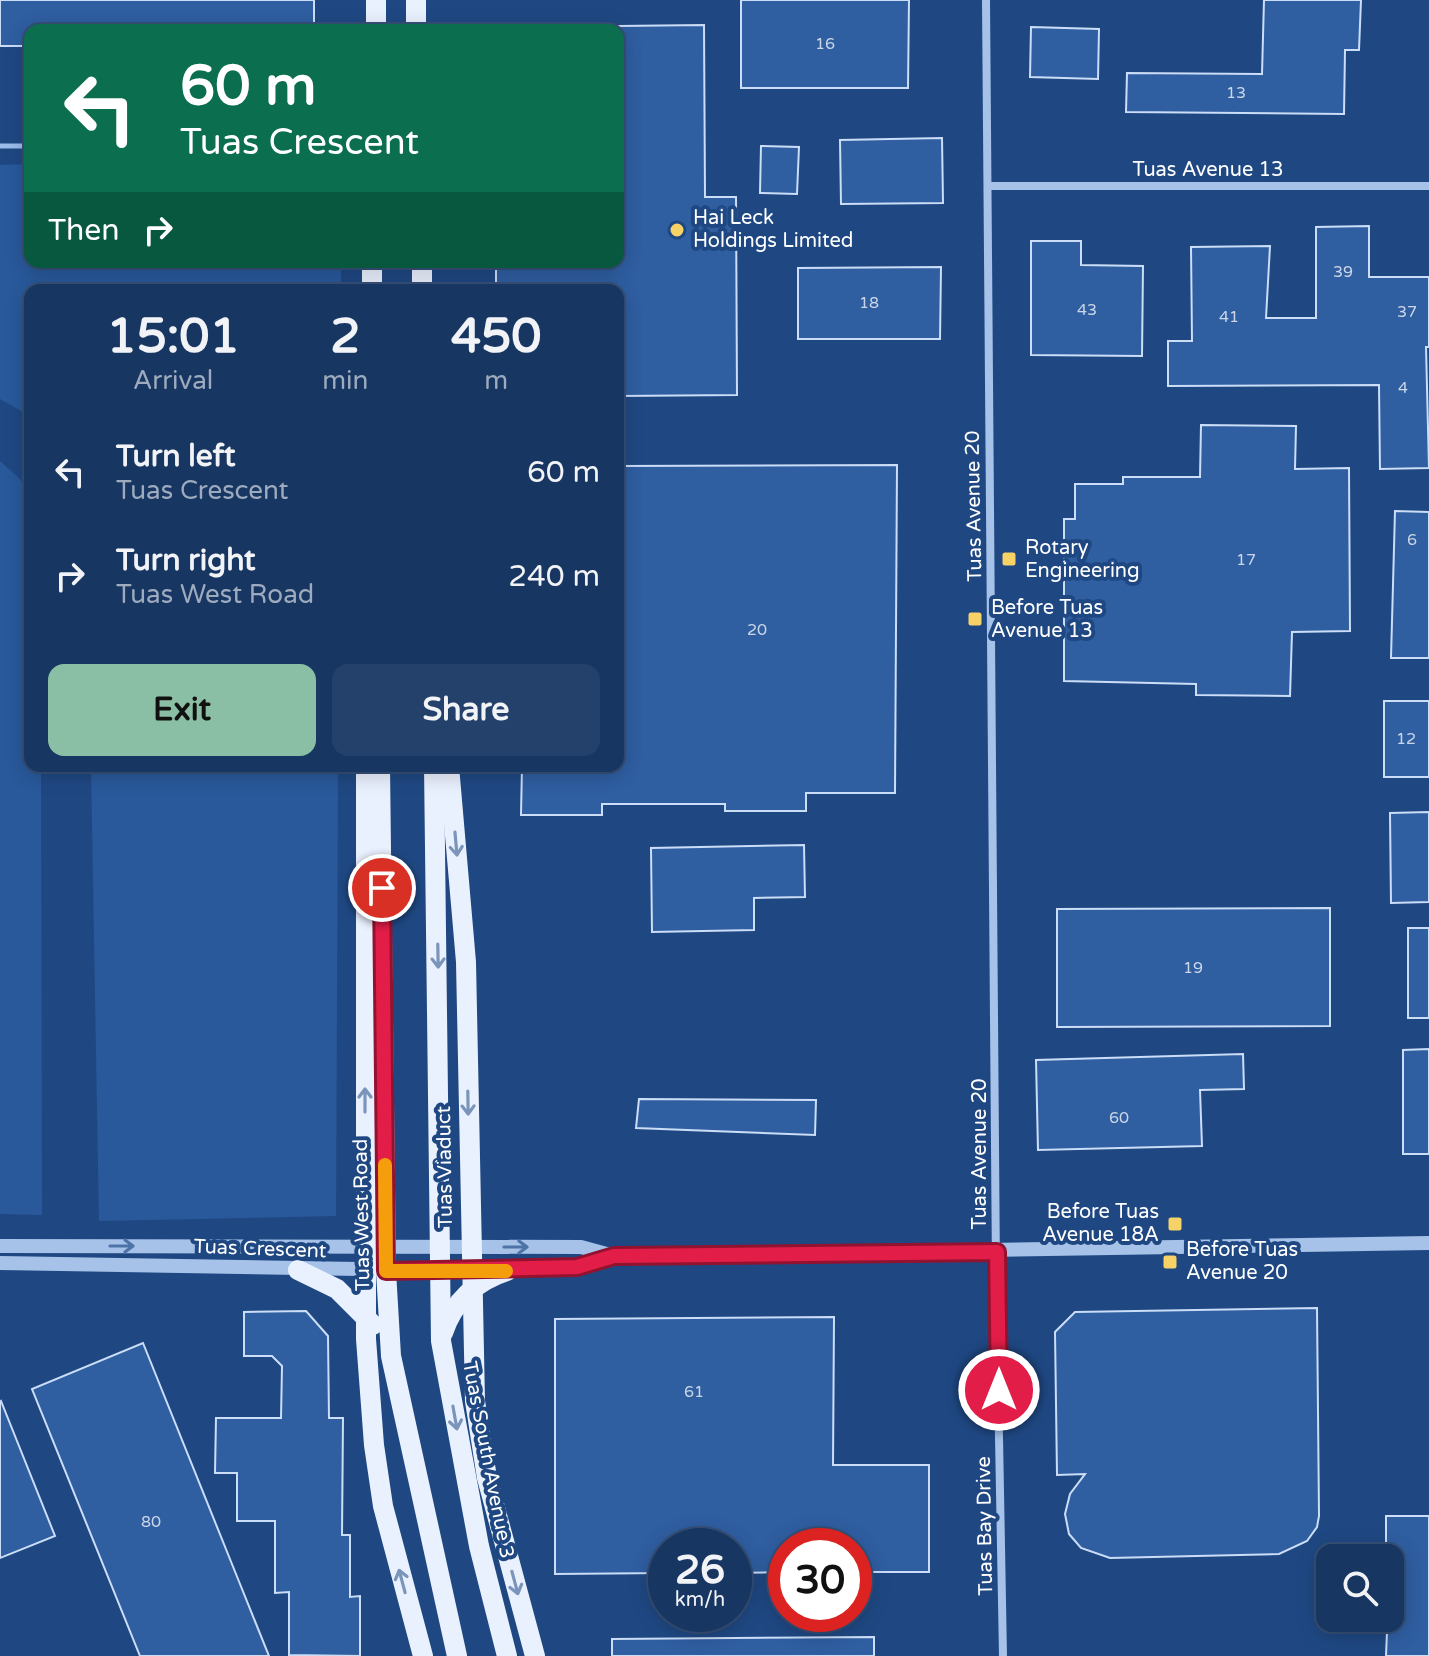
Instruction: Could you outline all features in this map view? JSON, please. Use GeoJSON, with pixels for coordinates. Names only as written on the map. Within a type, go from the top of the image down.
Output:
{"type":"FeatureCollection","features":[{"type":"Feature","properties":{"kind":"main road"},"geometry":{"type":"LineString","coordinates":[[370,0],[372,24]]}},
{"type":"Feature","properties":{"kind":"main road"},"geometry":{"type":"LineString","coordinates":[[374,24],[376,0]]}},
{"type":"Feature","properties":{"kind":"main road"},"geometry":{"type":"LineString","coordinates":[[416,0],[416,24]]}},
{"type":"Feature","properties":{"kind":"main road"},"geometry":{"type":"LineString","coordinates":[[424,0],[425,24]]}},
{"type":"Feature","properties":{"kind":"main road"},"geometry":{"type":"LineString","coordinates":[[366,772],[366,1339],[374,1445],[383,1506],[423,1656]]}},
{"type":"Feature","properties":{"kind":"main road","name":"Tuas West Road"},"geometry":{"type":"LineString","coordinates":[[380,772],[386,1271],[391,1356],[457,1656]]}},
{"type":"Feature","properties":{"kind":"main road"},"geometry":{"type":"LineString","coordinates":[[434,772],[439,1014],[438,1271]]}},
{"type":"Feature","properties":{"kind":"main road","name":"Tuas Viaduct"},"geometry":{"type":"LineString","coordinates":[[450,772],[466,962],[475,1401],[487,1478],[535,1656]]}},
{"type":"Feature","properties":{"kind":"main road"},"geometry":{"type":"LineString","coordinates":[[298,1270],[348,1298],[369,1319],[391,1356]]}},
{"type":"Feature","properties":{"kind":"main road","name":"Tuas South Avenue 3"},"geometry":{"type":"LineString","coordinates":[[438,1271],[441,1341],[479,1546],[507,1656]]}},
{"type":"Feature","properties":{"kind":"main road"},"geometry":{"type":"LineString","coordinates":[[441,1341],[449,1317],[464,1296],[484,1281],[507,1271]]}},
{"type":"Feature","properties":{"kind":"street","name":"Tuas Avenue 20"},"geometry":{"type":"LineString","coordinates":[[986,0],[997,1252]]}},
{"type":"Feature","properties":{"kind":"street","name":"Tuas Avenue 13"},"geometry":{"type":"LineString","coordinates":[[988,186],[1429,186]]}},
{"type":"Feature","properties":{"kind":"street","name":"Tuas Crescent"},"geometry":{"type":"LineString","coordinates":[[0,1246],[581,1247],[614,1256],[1429,1243]]}},
{"type":"Feature","properties":{"kind":"street","name":"Tuas Bay Drive"},"geometry":{"type":"LineString","coordinates":[[997,1252],[1003,1656]]}},
{"type":"Feature","properties":{"kind":"street","name":"Tuas Crescent"},"geometry":{"type":"LineString","coordinates":[[0,1263],[507,1271],[577,1267],[614,1256]]}},
{"type":"Feature","properties":{"kind":"shaded area"},"geometry":{"type":"Polygon","coordinates":[[[24,164],[24,268],[341,268],[341,284],[24,284],[24,413],[0,399],[0,165],[24,164]]]}},
{"type":"Feature","properties":{"kind":"shaded area"},"geometry":{"type":"Polygon","coordinates":[[[0,461],[24,486],[24,772],[41,772],[42,1215],[0,1214],[0,461]]]}},
{"type":"Feature","properties":{"kind":"shaded area"},"geometry":{"type":"Polygon","coordinates":[[[91,772],[338,772],[336,1216],[99,1221],[91,772]]]}},
{"type":"Feature","properties":{"kind":"building"},"geometry":{"type":"Polygon","coordinates":[[[0,0],[314,0],[314,24],[24,24],[24,46],[0,46],[0,0]]]}},
{"type":"Feature","properties":{"kind":"building"},"geometry":{"type":"Polygon","coordinates":[[[741,0],[909,0],[908,88],[741,88],[741,0]]]}},
{"type":"Feature","properties":{"kind":"building"},"geometry":{"type":"Polygon","coordinates":[[[1264,0],[1361,0],[1359,50],[1345,50],[1344,114],[1126,112],[1127,73],[1262,74],[1264,0]]]}},
{"type":"Feature","properties":{"kind":"building","name":"Hai Leck Holdings Limited"},"geometry":{"type":"Polygon","coordinates":[[[704,25],[705,197],[736,197],[737,395],[624,396],[624,284],[496,284],[496,268],[624,268],[624,26],[704,25]]]}},
{"type":"Feature","properties":{"kind":"building"},"geometry":{"type":"Polygon","coordinates":[[[1031,27],[1099,29],[1098,79],[1030,77],[1031,27]]]}},
{"type":"Feature","properties":{"kind":"building"},"geometry":{"type":"Polygon","coordinates":[[[942,138],[943,203],[841,204],[840,140],[942,138]]]}},
{"type":"Feature","properties":{"kind":"building"},"geometry":{"type":"Polygon","coordinates":[[[761,146],[799,147],[797,194],[760,193],[761,146]]]}},
{"type":"Feature","properties":{"kind":"building"},"geometry":{"type":"Polygon","coordinates":[[[1369,226],[1369,277],[1429,277],[1429,347],[1426,347],[1429,468],[1380,469],[1379,385],[1168,386],[1168,341],[1192,341],[1191,247],[1270,246],[1266,318],[1316,318],[1316,227],[1369,226]]]}},
{"type":"Feature","properties":{"kind":"building"},"geometry":{"type":"Polygon","coordinates":[[[1031,241],[1081,241],[1081,265],[1143,266],[1142,356],[1031,355],[1031,241]]]}},
{"type":"Feature","properties":{"kind":"building"},"geometry":{"type":"Polygon","coordinates":[[[941,267],[940,339],[798,339],[798,268],[941,267]]]}},
{"type":"Feature","properties":{"kind":"building"},"geometry":{"type":"Polygon","coordinates":[[[1201,425],[1296,426],[1295,469],[1349,468],[1350,631],[1292,632],[1290,696],[1196,695],[1196,684],[1064,681],[1064,519],[1075,519],[1075,484],[1123,484],[1123,477],[1200,477],[1201,425]]]}},
{"type":"Feature","properties":{"kind":"building"},"geometry":{"type":"Polygon","coordinates":[[[897,465],[895,793],[806,793],[806,811],[725,811],[725,804],[602,804],[602,815],[521,815],[522,772],[624,772],[624,466],[897,465]]]}},
{"type":"Feature","properties":{"kind":"building"},"geometry":{"type":"Polygon","coordinates":[[[1395,511],[1429,512],[1429,658],[1391,658],[1395,511]]]}},
{"type":"Feature","properties":{"kind":"building"},"geometry":{"type":"Polygon","coordinates":[[[1384,701],[1429,701],[1429,777],[1384,777],[1384,701]]]}},
{"type":"Feature","properties":{"kind":"building"},"geometry":{"type":"Polygon","coordinates":[[[1429,812],[1429,902],[1391,903],[1390,813],[1429,812]]]}},
{"type":"Feature","properties":{"kind":"building"},"geometry":{"type":"Polygon","coordinates":[[[804,845],[805,897],[754,898],[754,930],[652,932],[651,848],[804,845]]]}},
{"type":"Feature","properties":{"kind":"building"},"geometry":{"type":"Polygon","coordinates":[[[1330,908],[1330,1026],[1057,1027],[1057,909],[1330,908]]]}},
{"type":"Feature","properties":{"kind":"building"},"geometry":{"type":"Polygon","coordinates":[[[1408,928],[1429,928],[1429,1018],[1408,1018],[1408,928]]]}},
{"type":"Feature","properties":{"kind":"building"},"geometry":{"type":"Polygon","coordinates":[[[1429,1049],[1429,1154],[1403,1154],[1403,1050],[1429,1049]]]}},
{"type":"Feature","properties":{"kind":"building"},"geometry":{"type":"Polygon","coordinates":[[[1243,1054],[1244,1089],[1200,1090],[1202,1146],[1038,1150],[1036,1060],[1243,1054]]]}},
{"type":"Feature","properties":{"kind":"building"},"geometry":{"type":"Polygon","coordinates":[[[639,1099],[816,1100],[815,1135],[636,1128],[639,1099]]]}},
{"type":"Feature","properties":{"kind":"building"},"geometry":{"type":"Polygon","coordinates":[[[1317,1308],[1319,1516],[1317,1527],[1307,1541],[1279,1554],[1110,1558],[1081,1548],[1069,1534],[1065,1514],[1070,1494],[1085,1474],[1057,1475],[1055,1332],[1075,1312],[1317,1308]]]}},
{"type":"Feature","properties":{"kind":"building"},"geometry":{"type":"Polygon","coordinates":[[[306,1311],[328,1336],[329,1418],[343,1418],[342,1535],[350,1535],[350,1597],[360,1596],[360,1656],[289,1655],[289,1592],[275,1593],[275,1521],[237,1521],[237,1473],[215,1473],[216,1418],[281,1418],[282,1366],[272,1356],[244,1356],[244,1312],[306,1311]]]}},
{"type":"Feature","properties":{"kind":"building"},"geometry":{"type":"Polygon","coordinates":[[[834,1317],[833,1465],[929,1465],[929,1572],[872,1572],[872,1528],[768,1528],[768,1572],[752,1573],[752,1528],[648,1528],[648,1573],[555,1574],[555,1319],[834,1317]]]}},
{"type":"Feature","properties":{"kind":"building"},"geometry":{"type":"Polygon","coordinates":[[[143,1343],[269,1656],[140,1656],[32,1389],[143,1343]]]}},
{"type":"Feature","properties":{"kind":"building"},"geometry":{"type":"Polygon","coordinates":[[[0,1402],[55,1536],[0,1558],[0,1402]]]}},
{"type":"Feature","properties":{"kind":"building"},"geometry":{"type":"Polygon","coordinates":[[[1386,1516],[1429,1516],[1429,1656],[1386,1656],[1387,1632],[1404,1632],[1404,1544],[1386,1544],[1386,1516]]]}},
{"type":"Feature","properties":{"kind":"building"},"geometry":{"type":"Polygon","coordinates":[[[874,1637],[874,1656],[612,1656],[612,1639],[874,1637]]]}},
{"type":"Feature","properties":{"kind":"waterway"},"geometry":{"type":"LineString","coordinates":[[0,146],[24,146]]}},
{"type":"Feature","properties":{"kind":"slow traffic"},"geometry":{"type":"LineString","coordinates":[[385,1165],[386,1271],[506,1271]]}},
{"type":"Feature","properties":{"kind":"place","name":"Hai Leck Holdings Limited"},"geometry":{"type":"Point","coordinates":[677,230]}},
{"type":"Feature","properties":{"kind":"place","name":"Rotary Engineering"},"geometry":{"type":"Point","coordinates":[1009,559]}},
{"type":"Feature","properties":{"kind":"place","name":"Before Tuas Avenue 13"},"geometry":{"type":"Point","coordinates":[975,619]}},
{"type":"Feature","properties":{"kind":"place","name":"Before Tuas Avenue 18A"},"geometry":{"type":"Point","coordinates":[1175,1224]}},
{"type":"Feature","properties":{"kind":"place","name":"Before Tuas Avenue 20"},"geometry":{"type":"Point","coordinates":[1170,1262]}},
{"type":"Feature","properties":{"kind":"route"},"geometry":{"type":"LineString","coordinates":[[382,888],[386,1271],[507,1271],[577,1267],[614,1256],[997,1252],[999,1390]]}}]}
